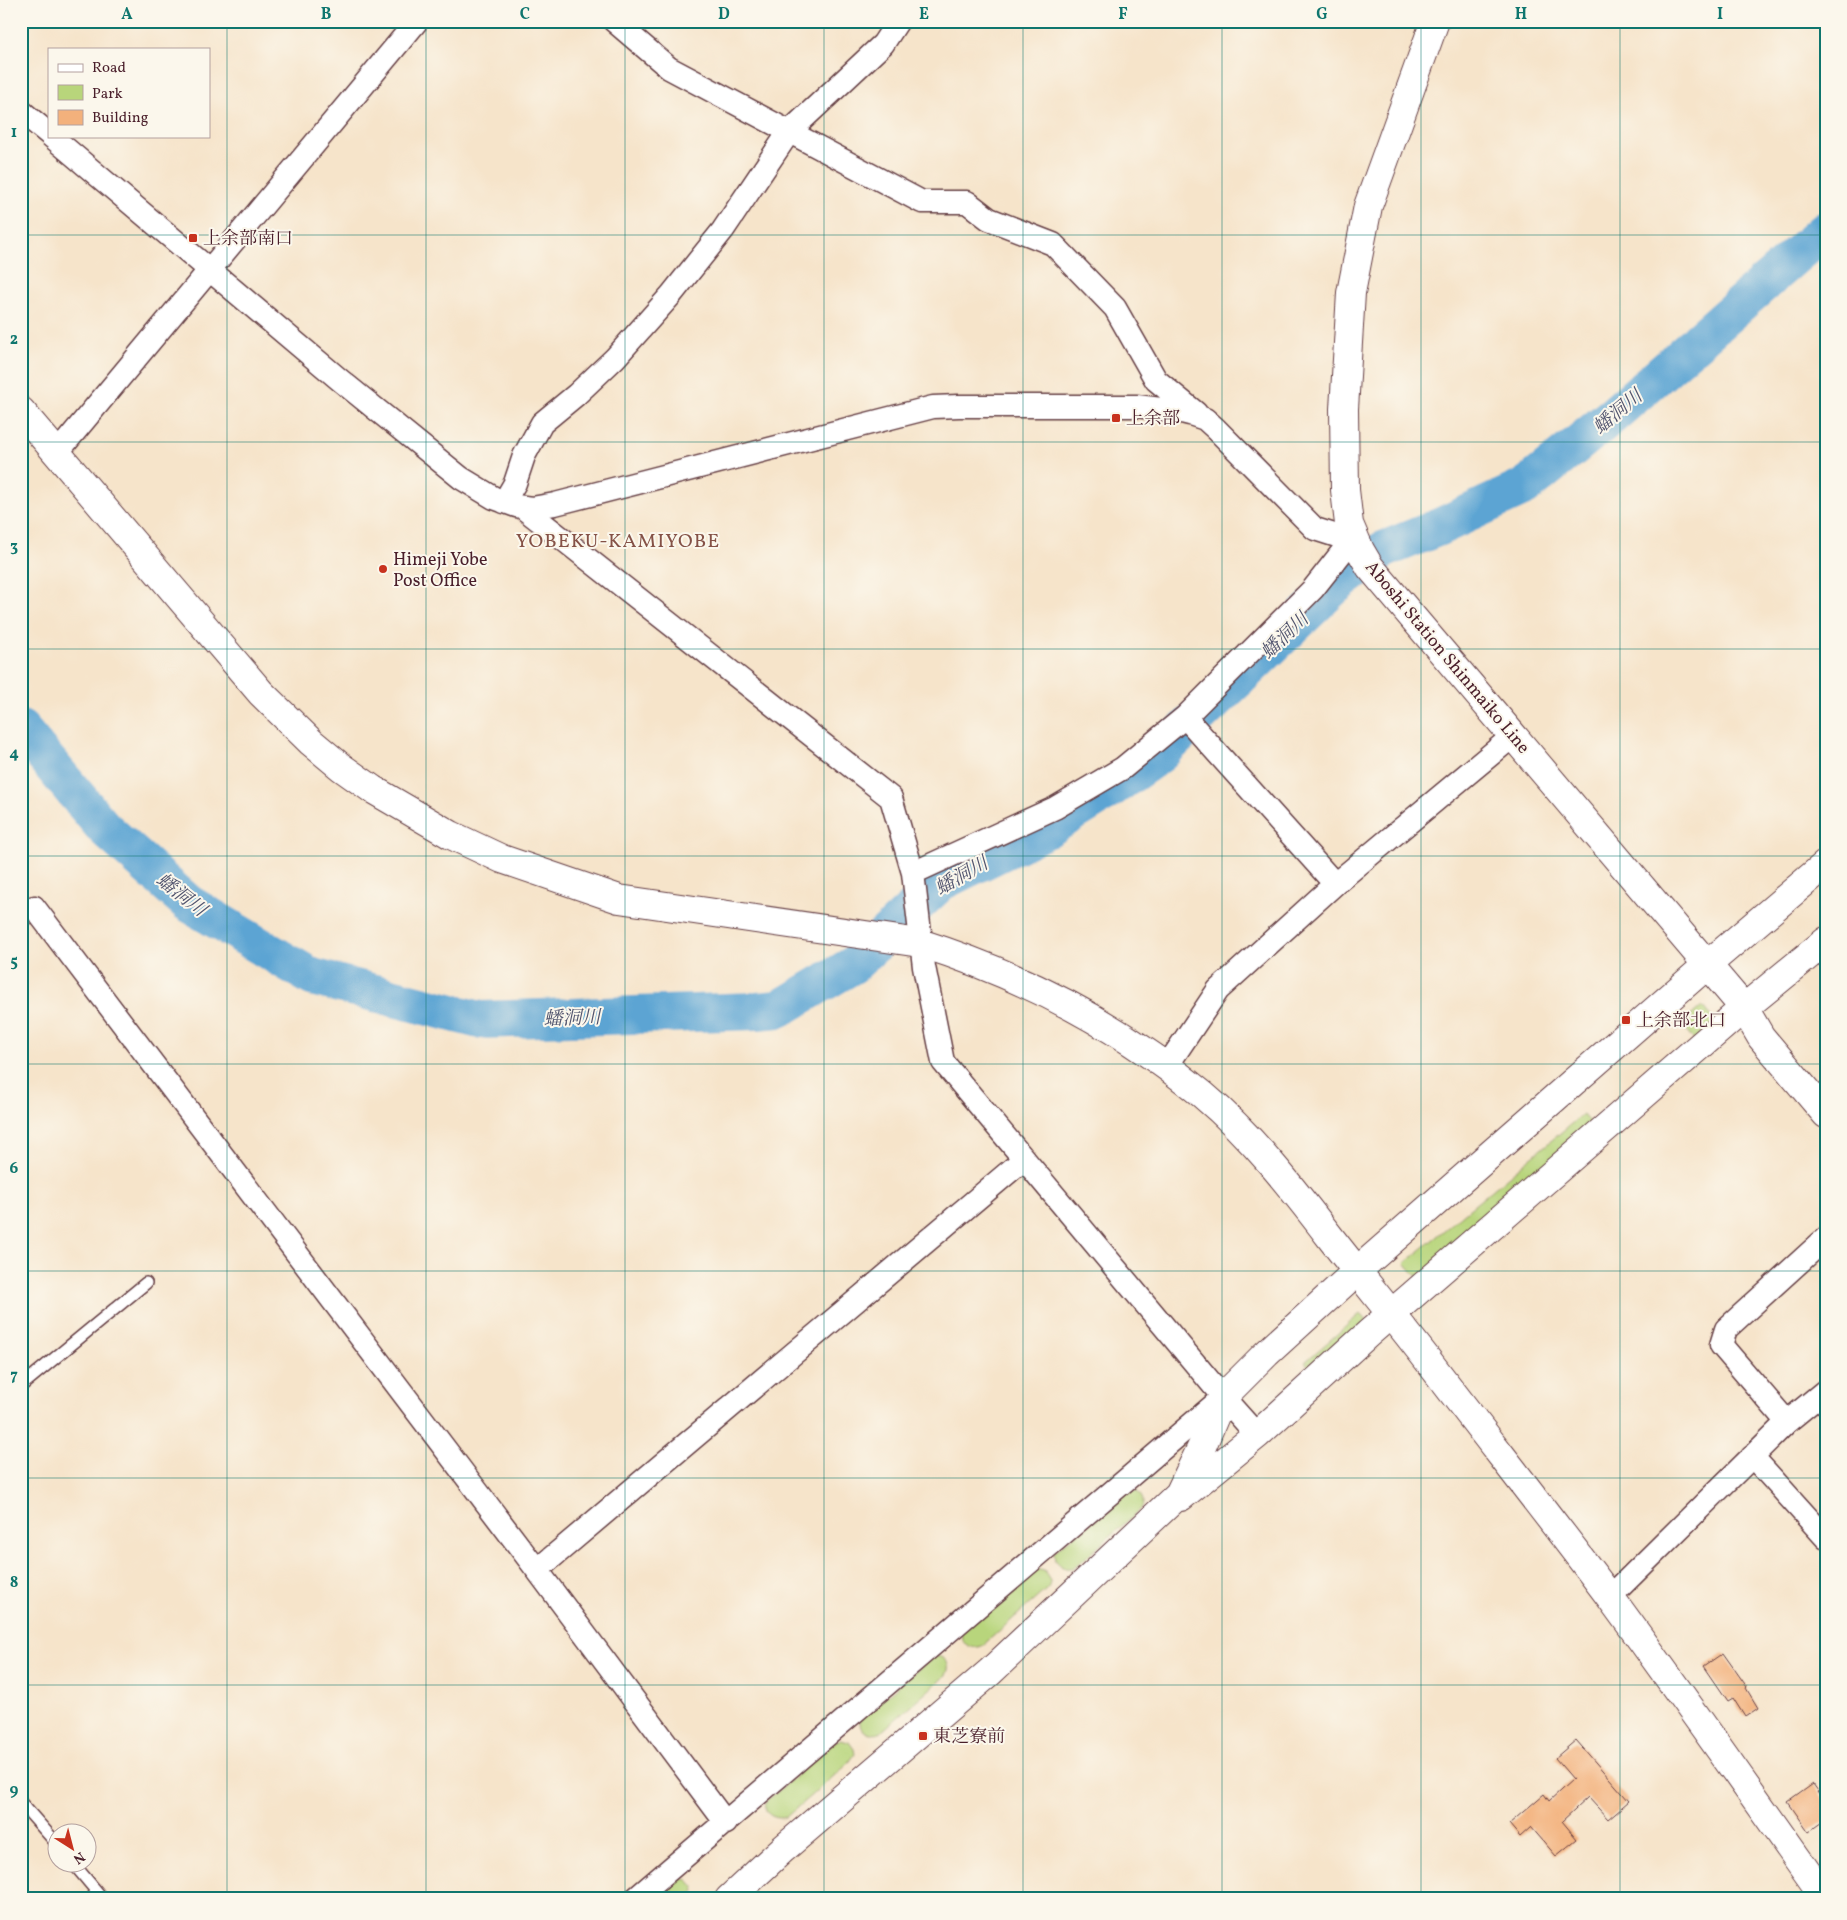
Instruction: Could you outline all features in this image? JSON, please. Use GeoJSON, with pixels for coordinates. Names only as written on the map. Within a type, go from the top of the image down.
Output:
{"type":"FeatureCollection","features":[{"type":"Feature","properties":{"kind":"street"},"geometry":{"type":"LineString","coordinates":[[57,453],[417,21]]}},
{"type":"Feature","properties":{"kind":"street"},"geometry":{"type":"LineString","coordinates":[[614,21],[669,68],[922,202],[967,202],[989,219],[1053,244],[1115,308],[1156,380],[1226,438],[1315,529],[1337,536],[1362,552],[1313,589],[1185,717],[1123,768],[1055,808],[913,873]]}},
{"type":"Feature","properties":{"kind":"street"},"geometry":{"type":"LineString","coordinates":[[513,505],[515,483],[524,456],[542,423],[576,395],[615,358],[671,295],[723,230],[789,132],[883,44],[898,21]]}},
{"type":"Feature","properties":{"kind":"street","name":"Aboshi Station Shinmaiko Line"},"geometry":{"type":"LineString","coordinates":[[1435,21],[1368,206],[1351,293],[1344,409],[1345,490],[1349,524],[1362,552],[1513,736],[1744,1008],[1761,1037],[1826,1114]]}},
{"type":"Feature","properties":{"kind":"street"},"geometry":{"type":"LineString","coordinates":[[21,111],[48,133]]}},
{"type":"Feature","properties":{"kind":"street"},"geometry":{"type":"LineString","coordinates":[[54,138],[340,380],[461,478],[483,492],[513,505],[891,798],[913,873],[922,955],[943,1062],[1023,1160],[1257,1435]]}},
{"type":"Feature","properties":{"kind":"street"},"geometry":{"type":"LineString","coordinates":[[513,505],[532,508],[555,504],[933,407],[1136,406],[1178,411],[1204,419]]}},
{"type":"Feature","properties":{"kind":"street"},"geometry":{"type":"LineString","coordinates":[[21,411],[236,666],[288,721],[341,767],[404,809],[450,835],[502,860],[619,899],[922,955],[965,957],[1037,988],[1093,1018],[1167,1066],[1206,1098],[1243,1132],[1272,1163],[1392,1313],[1610,1597],[1826,1899]]}},
{"type":"Feature","properties":{"kind":"street"},"geometry":{"type":"LineString","coordinates":[[1185,717],[1335,884]]}},
{"type":"Feature","properties":{"kind":"street"},"geometry":{"type":"LineString","coordinates":[[1167,1066],[1218,990],[1335,884],[1513,736]]}},
{"type":"Feature","properties":{"kind":"street"},"geometry":{"type":"LineString","coordinates":[[635,1899],[1223,1397],[1266,1354],[1357,1271],[1707,965],[1826,864]]}},
{"type":"Feature","properties":{"kind":"street"},"geometry":{"type":"LineString","coordinates":[[34,907],[537,1570],[726,1823]]}},
{"type":"Feature","properties":{"kind":"street"},"geometry":{"type":"LineString","coordinates":[[1137,1533],[1257,1435],[1392,1313],[1744,1008],[1826,941]]}},
{"type":"Feature","properties":{"kind":"street"},"geometry":{"type":"LineString","coordinates":[[537,1570],[1023,1160]]}},
{"type":"Feature","properties":{"kind":"street"},"geometry":{"type":"LineString","coordinates":[[1787,1422],[1721,1345],[1726,1329],[1826,1238]]}},
{"type":"Feature","properties":{"kind":"street"},"geometry":{"type":"LineString","coordinates":[[1610,1597],[1787,1422],[1826,1390]]}},
{"type":"Feature","properties":{"kind":"street"},"geometry":{"type":"LineString","coordinates":[[729,1899],[783,1849],[990,1672],[1179,1494],[1223,1397]]}},
{"type":"Feature","properties":{"kind":"street"},"geometry":{"type":"LineString","coordinates":[[1752,1456],[1826,1538]]}},
{"type":"Feature","properties":{"kind":"lane"},"geometry":{"type":"LineString","coordinates":[[21,1386],[146,1283]]}},
{"type":"Feature","properties":{"kind":"lane"},"geometry":{"type":"LineString","coordinates":[[21,1803],[48,1834]]}},
{"type":"Feature","properties":{"kind":"lane"},"geometry":{"type":"LineString","coordinates":[[80,1872],[103,1899]]}},
{"type":"Feature","properties":{"kind":"green space"},"geometry":{"type":"Polygon","coordinates":[[[1702,1006],[1721,1028],[1699,1046],[1681,1024],[1702,1006]]]}},
{"type":"Feature","properties":{"kind":"green space"},"geometry":{"type":"Polygon","coordinates":[[[1583,1114],[1602,1137],[1425,1286],[1405,1263],[1583,1114]]]}},
{"type":"Feature","properties":{"kind":"green space"},"geometry":{"type":"Polygon","coordinates":[[[1360,1314],[1370,1325],[1315,1374],[1305,1362],[1360,1314]]]}},
{"type":"Feature","properties":{"kind":"green space"},"geometry":{"type":"Polygon","coordinates":[[[1128,1490],[1137,1491],[1141,1496],[1143,1504],[1141,1509],[1075,1567],[1064,1568],[1055,1561],[1054,1552],[1128,1490]]]}},
{"type":"Feature","properties":{"kind":"green space"},"geometry":{"type":"Polygon","coordinates":[[[1035,1569],[1044,1571],[1048,1575],[1050,1583],[1048,1588],[982,1646],[971,1647],[962,1641],[961,1631],[1035,1569]]]}},
{"type":"Feature","properties":{"kind":"green space"},"geometry":{"type":"Polygon","coordinates":[[[934,1656],[941,1657],[948,1664],[946,1675],[880,1733],[870,1734],[863,1730],[860,1718],[934,1656]]]}},
{"type":"Feature","properties":{"kind":"green space"},"geometry":{"type":"Polygon","coordinates":[[[835,1741],[849,1742],[854,1749],[855,1754],[848,1764],[786,1817],[773,1817],[767,1812],[765,1808],[768,1800],[835,1741]]]}},
{"type":"Feature","properties":{"kind":"green space"},"geometry":{"type":"Polygon","coordinates":[[[678,1878],[688,1880],[694,1887],[695,1891],[690,1899],[652,1899],[678,1878]]]}},
{"type":"Feature","properties":{"kind":"building"},"geometry":{"type":"Polygon","coordinates":[[[1723,1653],[1747,1687],[1758,1708],[1745,1717],[1733,1698],[1728,1701],[1704,1666],[1723,1653]]]}},
{"type":"Feature","properties":{"kind":"building"},"geometry":{"type":"Polygon","coordinates":[[[1576,1740],[1629,1801],[1608,1819],[1588,1797],[1562,1821],[1577,1839],[1556,1856],[1531,1827],[1520,1837],[1509,1824],[1544,1794],[1549,1801],[1573,1779],[1555,1758],[1576,1740]]]}},
{"type":"Feature","properties":{"kind":"building"},"geometry":{"type":"Polygon","coordinates":[[[1813,1784],[1826,1802],[1826,1820],[1809,1832],[1788,1802],[1813,1784]]]}},
{"type":"Feature","properties":{"kind":"waterway","name":"蟠洞川"},"geometry":{"type":"LineString","coordinates":[[21,729],[104,828],[188,903],[312,977],[480,1020],[779,1009],[853,965],[941,882],[1044,831],[1102,795],[1159,755],[1334,587],[1383,550],[1437,528],[1525,487],[1613,415],[1826,229]]}},
{"type":"Feature","properties":{"kind":"place","name":"上余部南口"},"geometry":{"type":"Point","coordinates":[193,238]}},
{"type":"Feature","properties":{"kind":"place","name":"上余部"},"geometry":{"type":"Point","coordinates":[1116,418]}},
{"type":"Feature","properties":{"kind":"place","name":"Himeji Yobe Post Office"},"geometry":{"type":"Point","coordinates":[383,569]}},
{"type":"Feature","properties":{"kind":"place","name":"上余部北口"},"geometry":{"type":"Point","coordinates":[1626,1020]}},
{"type":"Feature","properties":{"kind":"place","name":"東芝寮前"},"geometry":{"type":"Point","coordinates":[923,1736]}},
{"type":"Feature","properties":{"kind":"district","name":"YOBEKU-KAMIYOBE"},"geometry":{"type":"Point","coordinates":[618,540]}}]}
